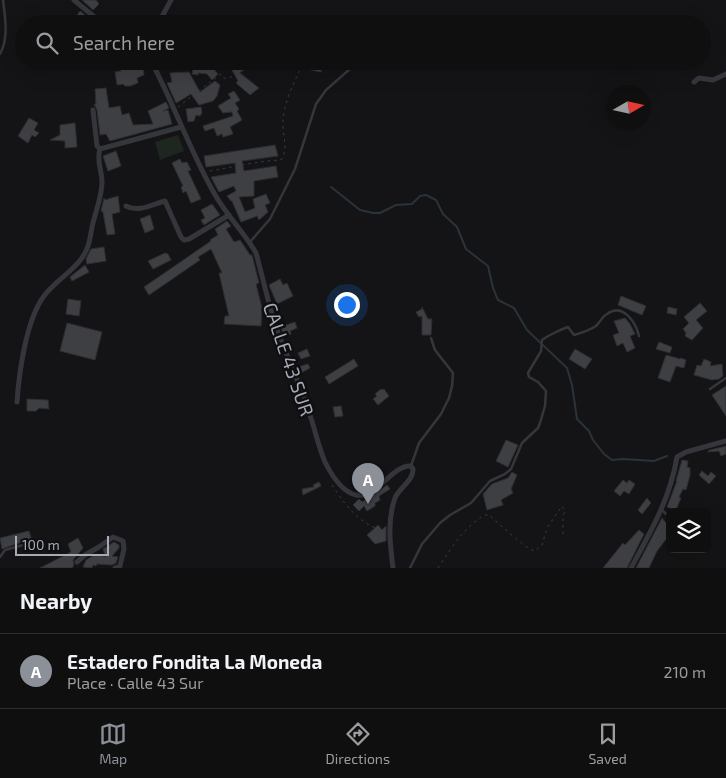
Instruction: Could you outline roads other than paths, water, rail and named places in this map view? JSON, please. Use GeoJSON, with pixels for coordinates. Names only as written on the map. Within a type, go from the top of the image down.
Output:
{"type":"FeatureCollection","features":[{"type":"Feature","properties":{"kind":"street"},"geometry":{"type":"LineString","coordinates":[[74,0],[92,15]]}},
{"type":"Feature","properties":{"kind":"street"},"geometry":{"type":"LineString","coordinates":[[163,15],[171,0]]}},
{"type":"Feature","properties":{"kind":"street","name":"CALLE 43 SUR"},"geometry":{"type":"LineString","coordinates":[[155,70],[215,196],[250,242],[256,253],[276,326],[310,412],[316,438],[334,477],[346,490],[354,495],[362,495],[403,467],[411,466]]}},
{"type":"Feature","properties":{"kind":"street"},"geometry":{"type":"LineString","coordinates":[[694,82],[698,78],[713,80],[726,74]]}},
{"type":"Feature","properties":{"kind":"street"},"geometry":{"type":"LineString","coordinates":[[17,402],[23,352],[37,309],[43,297],[83,258],[88,247],[101,189],[98,158],[100,149],[97,146],[93,110]]}},
{"type":"Feature","properties":{"kind":"street"},"geometry":{"type":"LineString","coordinates":[[100,149],[181,127]]}},
{"type":"Feature","properties":{"kind":"street"},"geometry":{"type":"LineString","coordinates":[[126,206],[131,209],[140,209],[165,200],[184,240],[229,214]]}},
{"type":"Feature","properties":{"kind":"street"},"geometry":{"type":"LineString","coordinates":[[632,568],[662,510],[675,470],[677,456],[696,448],[726,441]]}},
{"type":"Feature","properties":{"kind":"street"},"geometry":{"type":"LineString","coordinates":[[393,568],[389,532],[390,521],[399,490],[414,472],[411,466]]}},
{"type":"Feature","properties":{"kind":"street"},"geometry":{"type":"LineString","coordinates":[[77,562],[113,537],[123,541],[124,549],[120,566],[116,568]]}},
{"type":"Feature","properties":{"kind":"lane"},"geometry":{"type":"LineString","coordinates":[[0,54],[4,47],[6,35],[3,0]]}},
{"type":"Feature","properties":{"kind":"lane"},"geometry":{"type":"LineString","coordinates":[[250,242],[270,219],[295,169],[316,104],[326,90],[349,70]]}},
{"type":"Feature","properties":{"kind":"lane"},"geometry":{"type":"LineString","coordinates":[[410,568],[426,538],[450,515],[471,503],[490,481],[511,469],[522,443],[538,428],[543,414],[546,391],[528,374],[528,371],[541,351],[542,340],[547,336],[554,335],[560,329],[568,327],[574,335],[580,333],[595,327],[606,315],[615,311],[630,317],[640,336]]}},
{"type":"Feature","properties":{"kind":"lane"},"geometry":{"type":"LineString","coordinates":[[411,466],[419,443],[441,414],[452,386],[453,373],[436,350],[431,338]]}},
{"type":"Feature","properties":{"kind":"lane"},"geometry":{"type":"LineString","coordinates":[[710,389],[726,378]]}},
{"type":"Feature","properties":{"kind":"lane"},"geometry":{"type":"LineString","coordinates":[[662,510],[666,514]]}},
{"type":"Feature","properties":{"kind":"lane"},"geometry":{"type":"LineString","coordinates":[[0,557],[5,550],[23,545]]}},
{"type":"Feature","properties":{"kind":"waterway"},"geometry":{"type":"LineString","coordinates":[[331,187],[360,210],[373,213],[380,213],[396,205],[412,204],[420,196],[426,195],[436,200],[443,214],[457,227],[466,249],[488,266],[498,300],[514,308],[527,330],[567,368],[572,385],[577,419],[589,431],[593,440],[604,454],[612,460],[654,461],[667,456]]}},
{"type":"Feature","properties":{"kind":"place","name":"Estadero Fondita La Moneda"},"geometry":{"type":"Point","coordinates":[368,504]}}]}
